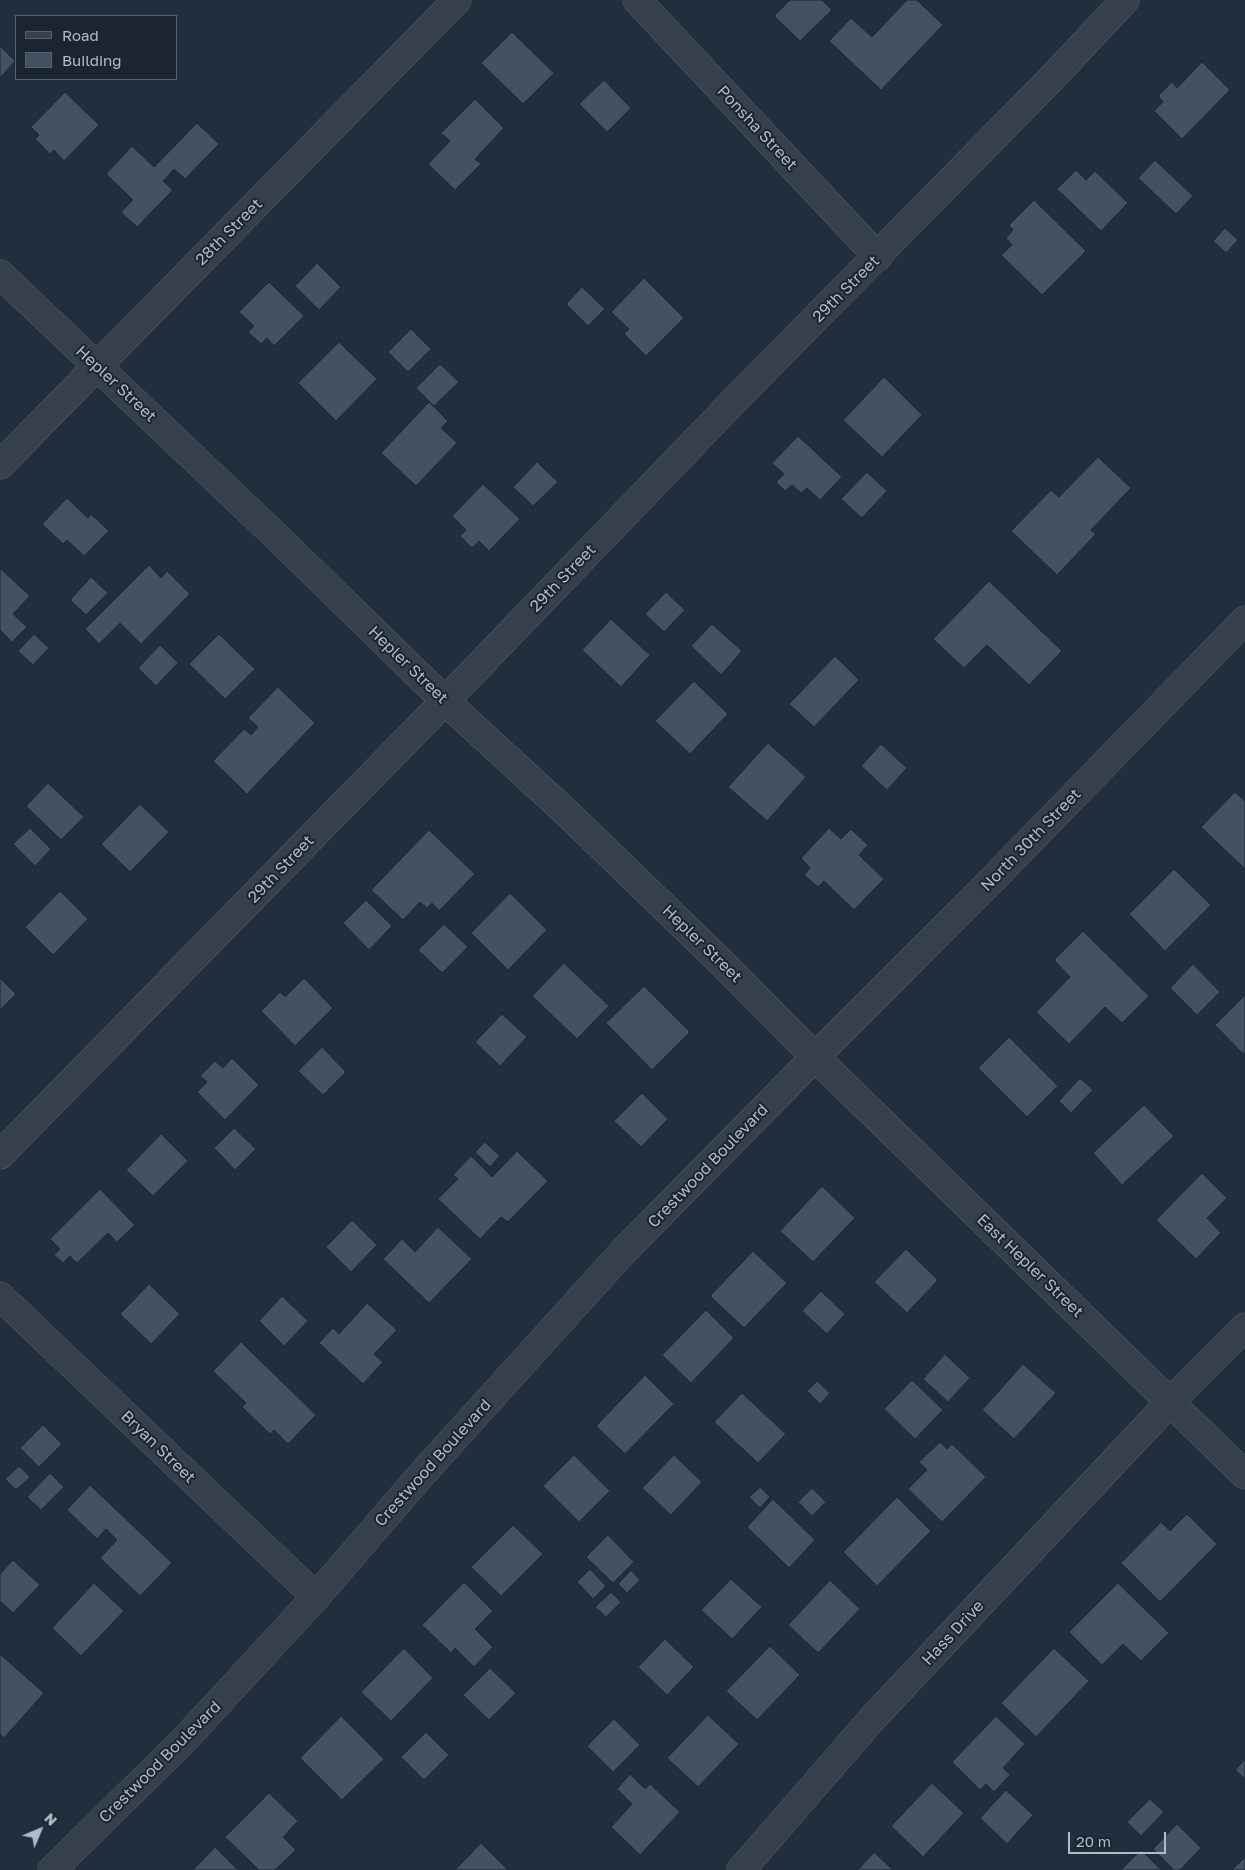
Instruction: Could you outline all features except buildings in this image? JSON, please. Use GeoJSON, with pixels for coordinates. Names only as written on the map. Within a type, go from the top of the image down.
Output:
{"type":"FeatureCollection","features":[{"type":"Feature","properties":{"kind":"street","name":"28th Street"},"geometry":{"type":"LineString","coordinates":[[0,465],[458,0]]}},
{"type":"Feature","properties":{"kind":"street","name":"Ponsha Street"},"geometry":{"type":"LineString","coordinates":[[637,0],[878,257]]}},
{"type":"Feature","properties":{"kind":"street","name":"29th Street"},"geometry":{"type":"LineString","coordinates":[[0,1156],[445,701],[733,402],[878,257],[1125,0]]}},
{"type":"Feature","properties":{"kind":"street","name":"Hepler Street"},"geometry":{"type":"LineString","coordinates":[[0,274],[279,539],[445,701],[568,814],[723,964],[815,1057]]}},
{"type":"Feature","properties":{"kind":"street","name":"North 30th Street"},"geometry":{"type":"LineString","coordinates":[[815,1057],[977,895],[1245,620]]}},
{"type":"Feature","properties":{"kind":"street","name":"East Hepler Street"},"geometry":{"type":"LineString","coordinates":[[815,1057],[1245,1475]]}},
{"type":"Feature","properties":{"kind":"street","name":"Crestwood Boulevard"},"geometry":{"type":"LineString","coordinates":[[52,1870],[184,1740],[316,1597],[422,1474],[622,1253],[815,1057]]}},
{"type":"Feature","properties":{"kind":"street","name":"Bryan Street"},"geometry":{"type":"LineString","coordinates":[[0,1296],[316,1597]]}},
{"type":"Feature","properties":{"kind":"street","name":"Hass Drive"},"geometry":{"type":"LineString","coordinates":[[741,1870],[872,1719],[1170,1402],[1245,1327]]}}]}
